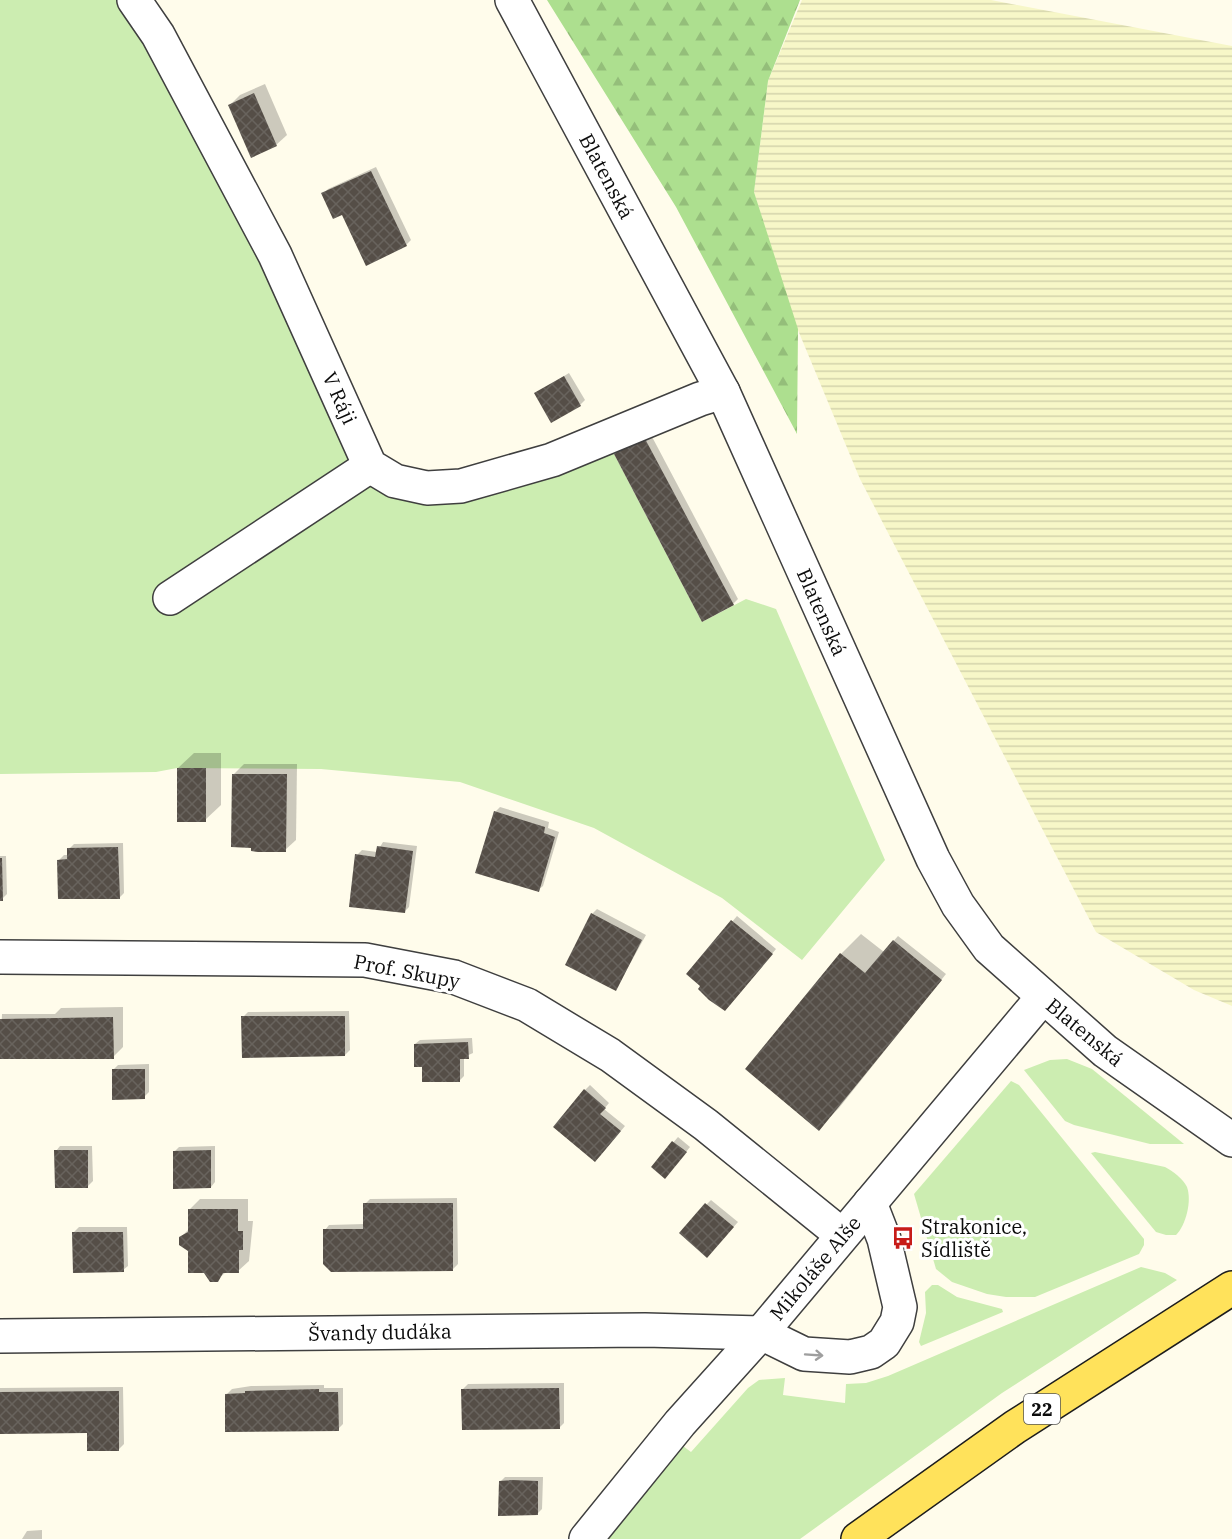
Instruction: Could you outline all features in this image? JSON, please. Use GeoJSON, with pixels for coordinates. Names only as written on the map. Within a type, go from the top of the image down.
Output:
{"type":"FeatureCollection","features":[{"type":"Feature","properties":{"kind":"main road","name":"22"},"geometry":{"type":"LineString","coordinates":[[858,1539],[1015,1427],[1232,1288]]}},
{"type":"Feature","properties":{"kind":"street","name":"V Ráji"},"geometry":{"type":"LineString","coordinates":[[134,0],[158,34],[275,255],[370,466]]}},
{"type":"Feature","properties":{"kind":"street","name":"Blatenská"},"geometry":{"type":"LineString","coordinates":[[512,0],[723,392],[933,859],[957,905],[989,948],[1105,1051],[1232,1140]]}},
{"type":"Feature","properties":{"kind":"street"},"geometry":{"type":"LineString","coordinates":[[170,598],[370,466],[395,481],[427,488],[461,486],[552,460],[700,399],[723,392]]}},
{"type":"Feature","properties":{"kind":"street","name":"Prof. Skupy"},"geometry":{"type":"LineString","coordinates":[[0,957],[365,960],[454,977],[527,1005],[610,1055],[706,1125],[842,1235]]}},
{"type":"Feature","properties":{"kind":"street","name":"Mikoláše Alše"},"geometry":{"type":"LineString","coordinates":[[586,1539],[680,1423],[761,1333],[1043,997]]}},
{"type":"Feature","properties":{"kind":"street"},"geometry":{"type":"LineString","coordinates":[[761,1333],[804,1354],[850,1357],[871,1352],[884,1343],[897,1322],[898,1292],[884,1239],[870,1203]]}},
{"type":"Feature","properties":{"kind":"street","name":"Švandy dudáka"},"geometry":{"type":"LineString","coordinates":[[0,1336],[633,1330],[761,1333]]}},
{"type":"Feature","properties":{"kind":"green space"},"geometry":{"type":"Polygon","coordinates":[[[0,0],[136,0],[352,442],[434,499],[644,437],[614,454],[702,622],[746,599],[776,609],[885,860],[802,960],[722,898],[594,828],[460,782],[321,769],[177,768],[156,772],[0,774],[0,0]]]}},
{"type":"Feature","properties":{"kind":"green space"},"geometry":{"type":"Polygon","coordinates":[[[547,0],[800,0],[768,81],[754,192],[798,329],[797,434],[676,207],[547,0]]]}},
{"type":"Feature","properties":{"kind":"green space"},"geometry":{"type":"Polygon","coordinates":[[[802,0],[991,0],[1232,46],[1232,1006],[1194,990],[1096,932],[860,479],[790,311],[754,192],[768,81],[802,0]]]}},
{"type":"Feature","properties":{"kind":"green space"},"geometry":{"type":"Polygon","coordinates":[[[1067,1059],[1092,1069],[1184,1144],[1150,1144],[1065,1121],[1024,1070],[1050,1060],[1067,1059]]]}},
{"type":"Feature","properties":{"kind":"green space"},"geometry":{"type":"Polygon","coordinates":[[[1011,1081],[1019,1085],[1144,1239],[1144,1245],[1139,1254],[1035,1297],[1006,1297],[987,1294],[952,1282],[936,1269],[914,1194],[1011,1081]]]}},
{"type":"Feature","properties":{"kind":"green space"},"geometry":{"type":"Polygon","coordinates":[[[1091,1153],[1165,1167],[1180,1178],[1187,1187],[1188,1206],[1180,1231],[1176,1235],[1156,1232],[1091,1153]]]}},
{"type":"Feature","properties":{"kind":"green space"},"geometry":{"type":"Polygon","coordinates":[[[1141,1267],[1165,1273],[1177,1280],[1002,1393],[800,1539],[607,1539],[683,1446],[691,1452],[748,1388],[759,1380],[785,1378],[783,1395],[845,1403],[846,1384],[866,1383],[888,1376],[1141,1267]]]}},
{"type":"Feature","properties":{"kind":"green space"},"geometry":{"type":"Polygon","coordinates":[[[932,1285],[938,1285],[957,1297],[1002,1309],[1003,1312],[921,1346],[919,1342],[926,1313],[925,1292],[932,1285]]]}},
{"type":"Feature","properties":{"kind":"building"},"geometry":{"type":"Polygon","coordinates":[[[254,93],[277,146],[251,158],[228,105],[254,93]]]}},
{"type":"Feature","properties":{"kind":"building"},"geometry":{"type":"Polygon","coordinates":[[[371,171],[407,246],[366,266],[342,215],[333,219],[321,193],[371,171]]]}},
{"type":"Feature","properties":{"kind":"building"},"geometry":{"type":"Polygon","coordinates":[[[564,376],[581,406],[551,423],[534,393],[564,376]]]}},
{"type":"Feature","properties":{"kind":"building"},"geometry":{"type":"Polygon","coordinates":[[[644,437],[734,605],[702,622],[614,454],[644,437]]]}},
{"type":"Feature","properties":{"kind":"building"},"geometry":{"type":"Polygon","coordinates":[[[177,768],[206,768],[206,822],[177,822],[177,768]]]}},
{"type":"Feature","properties":{"kind":"building"},"geometry":{"type":"Polygon","coordinates":[[[232,774],[287,774],[286,852],[258,852],[251,851],[251,848],[231,847],[232,774]]]}},
{"type":"Feature","properties":{"kind":"building"},"geometry":{"type":"Polygon","coordinates":[[[494,811],[545,827],[544,833],[555,837],[539,892],[475,873],[494,811]]]}},
{"type":"Feature","properties":{"kind":"building"},"geometry":{"type":"Polygon","coordinates":[[[377,846],[413,851],[405,913],[349,907],[355,854],[375,857],[377,846]]]}},
{"type":"Feature","properties":{"kind":"building"},"geometry":{"type":"Polygon","coordinates":[[[118,847],[120,899],[58,899],[57,860],[67,859],[67,848],[118,847]]]}},
{"type":"Feature","properties":{"kind":"building"},"geometry":{"type":"Polygon","coordinates":[[[0,858],[2,858],[3,901],[0,901],[0,858]]]}},
{"type":"Feature","properties":{"kind":"building"},"geometry":{"type":"Polygon","coordinates":[[[591,913],[642,940],[616,991],[565,965],[591,913]]]}},
{"type":"Feature","properties":{"kind":"building"},"geometry":{"type":"Polygon","coordinates":[[[731,920],[773,954],[725,1011],[709,1000],[698,989],[700,986],[686,974],[731,920]]]}},
{"type":"Feature","properties":{"kind":"building"},"geometry":{"type":"Polygon","coordinates":[[[893,940],[942,980],[819,1131],[745,1069],[840,953],[865,973],[893,940]]]}},
{"type":"Feature","properties":{"kind":"building"},"geometry":{"type":"Polygon","coordinates":[[[241,1016],[345,1016],[345,1056],[242,1058],[241,1016]]]}},
{"type":"Feature","properties":{"kind":"building"},"geometry":{"type":"Polygon","coordinates":[[[113,1017],[114,1059],[0,1059],[0,1019],[113,1017]]]}},
{"type":"Feature","properties":{"kind":"building"},"geometry":{"type":"Polygon","coordinates":[[[468,1042],[469,1059],[460,1059],[460,1082],[422,1082],[422,1067],[414,1067],[414,1044],[468,1042]]]}},
{"type":"Feature","properties":{"kind":"building"},"geometry":{"type":"Polygon","coordinates":[[[112,1069],[145,1069],[145,1099],[112,1100],[112,1069]]]}},
{"type":"Feature","properties":{"kind":"building"},"geometry":{"type":"Polygon","coordinates":[[[584,1089],[606,1108],[600,1114],[621,1131],[595,1162],[553,1127],[584,1089]]]}},
{"type":"Feature","properties":{"kind":"building"},"geometry":{"type":"Polygon","coordinates":[[[672,1141],[687,1152],[665,1179],[651,1167],[672,1141]]]}},
{"type":"Feature","properties":{"kind":"building"},"geometry":{"type":"Polygon","coordinates":[[[54,1150],[88,1150],[88,1188],[55,1188],[54,1150]]]}},
{"type":"Feature","properties":{"kind":"building"},"geometry":{"type":"Polygon","coordinates":[[[211,1150],[211,1188],[173,1189],[173,1151],[211,1150]]]}},
{"type":"Feature","properties":{"kind":"building"},"geometry":{"type":"Polygon","coordinates":[[[363,1203],[453,1203],[453,1271],[331,1272],[323,1264],[323,1229],[363,1229],[363,1203]]]}},
{"type":"Feature","properties":{"kind":"building"},"geometry":{"type":"Polygon","coordinates":[[[705,1203],[734,1227],[707,1258],[679,1233],[705,1203]]]}},
{"type":"Feature","properties":{"kind":"building"},"geometry":{"type":"Polygon","coordinates":[[[188,1209],[238,1209],[238,1231],[243,1231],[243,1250],[239,1250],[239,1273],[223,1273],[218,1282],[210,1282],[204,1273],[188,1273],[188,1251],[179,1245],[179,1237],[188,1232],[188,1209]]]}},
{"type":"Feature","properties":{"kind":"building"},"geometry":{"type":"Polygon","coordinates":[[[72,1232],[123,1232],[124,1272],[73,1273],[72,1232]]]}},
{"type":"Feature","properties":{"kind":"building"},"geometry":{"type":"Polygon","coordinates":[[[559,1388],[560,1429],[462,1430],[461,1389],[559,1388]]]}},
{"type":"Feature","properties":{"kind":"building"},"geometry":{"type":"Polygon","coordinates":[[[319,1389],[319,1392],[338,1392],[339,1431],[225,1432],[225,1394],[245,1393],[245,1391],[319,1389]]]}},
{"type":"Feature","properties":{"kind":"building"},"geometry":{"type":"Polygon","coordinates":[[[119,1391],[119,1451],[87,1451],[87,1433],[0,1434],[0,1392],[119,1391]]]}},
{"type":"Feature","properties":{"kind":"building"},"geometry":{"type":"Polygon","coordinates":[[[499,1481],[538,1481],[538,1515],[498,1516],[499,1481]]]}},
{"type":"Feature","properties":{"kind":"place","name":"Strakonice, Sídliště"},"geometry":{"type":"Point","coordinates":[903,1238]}}]}
